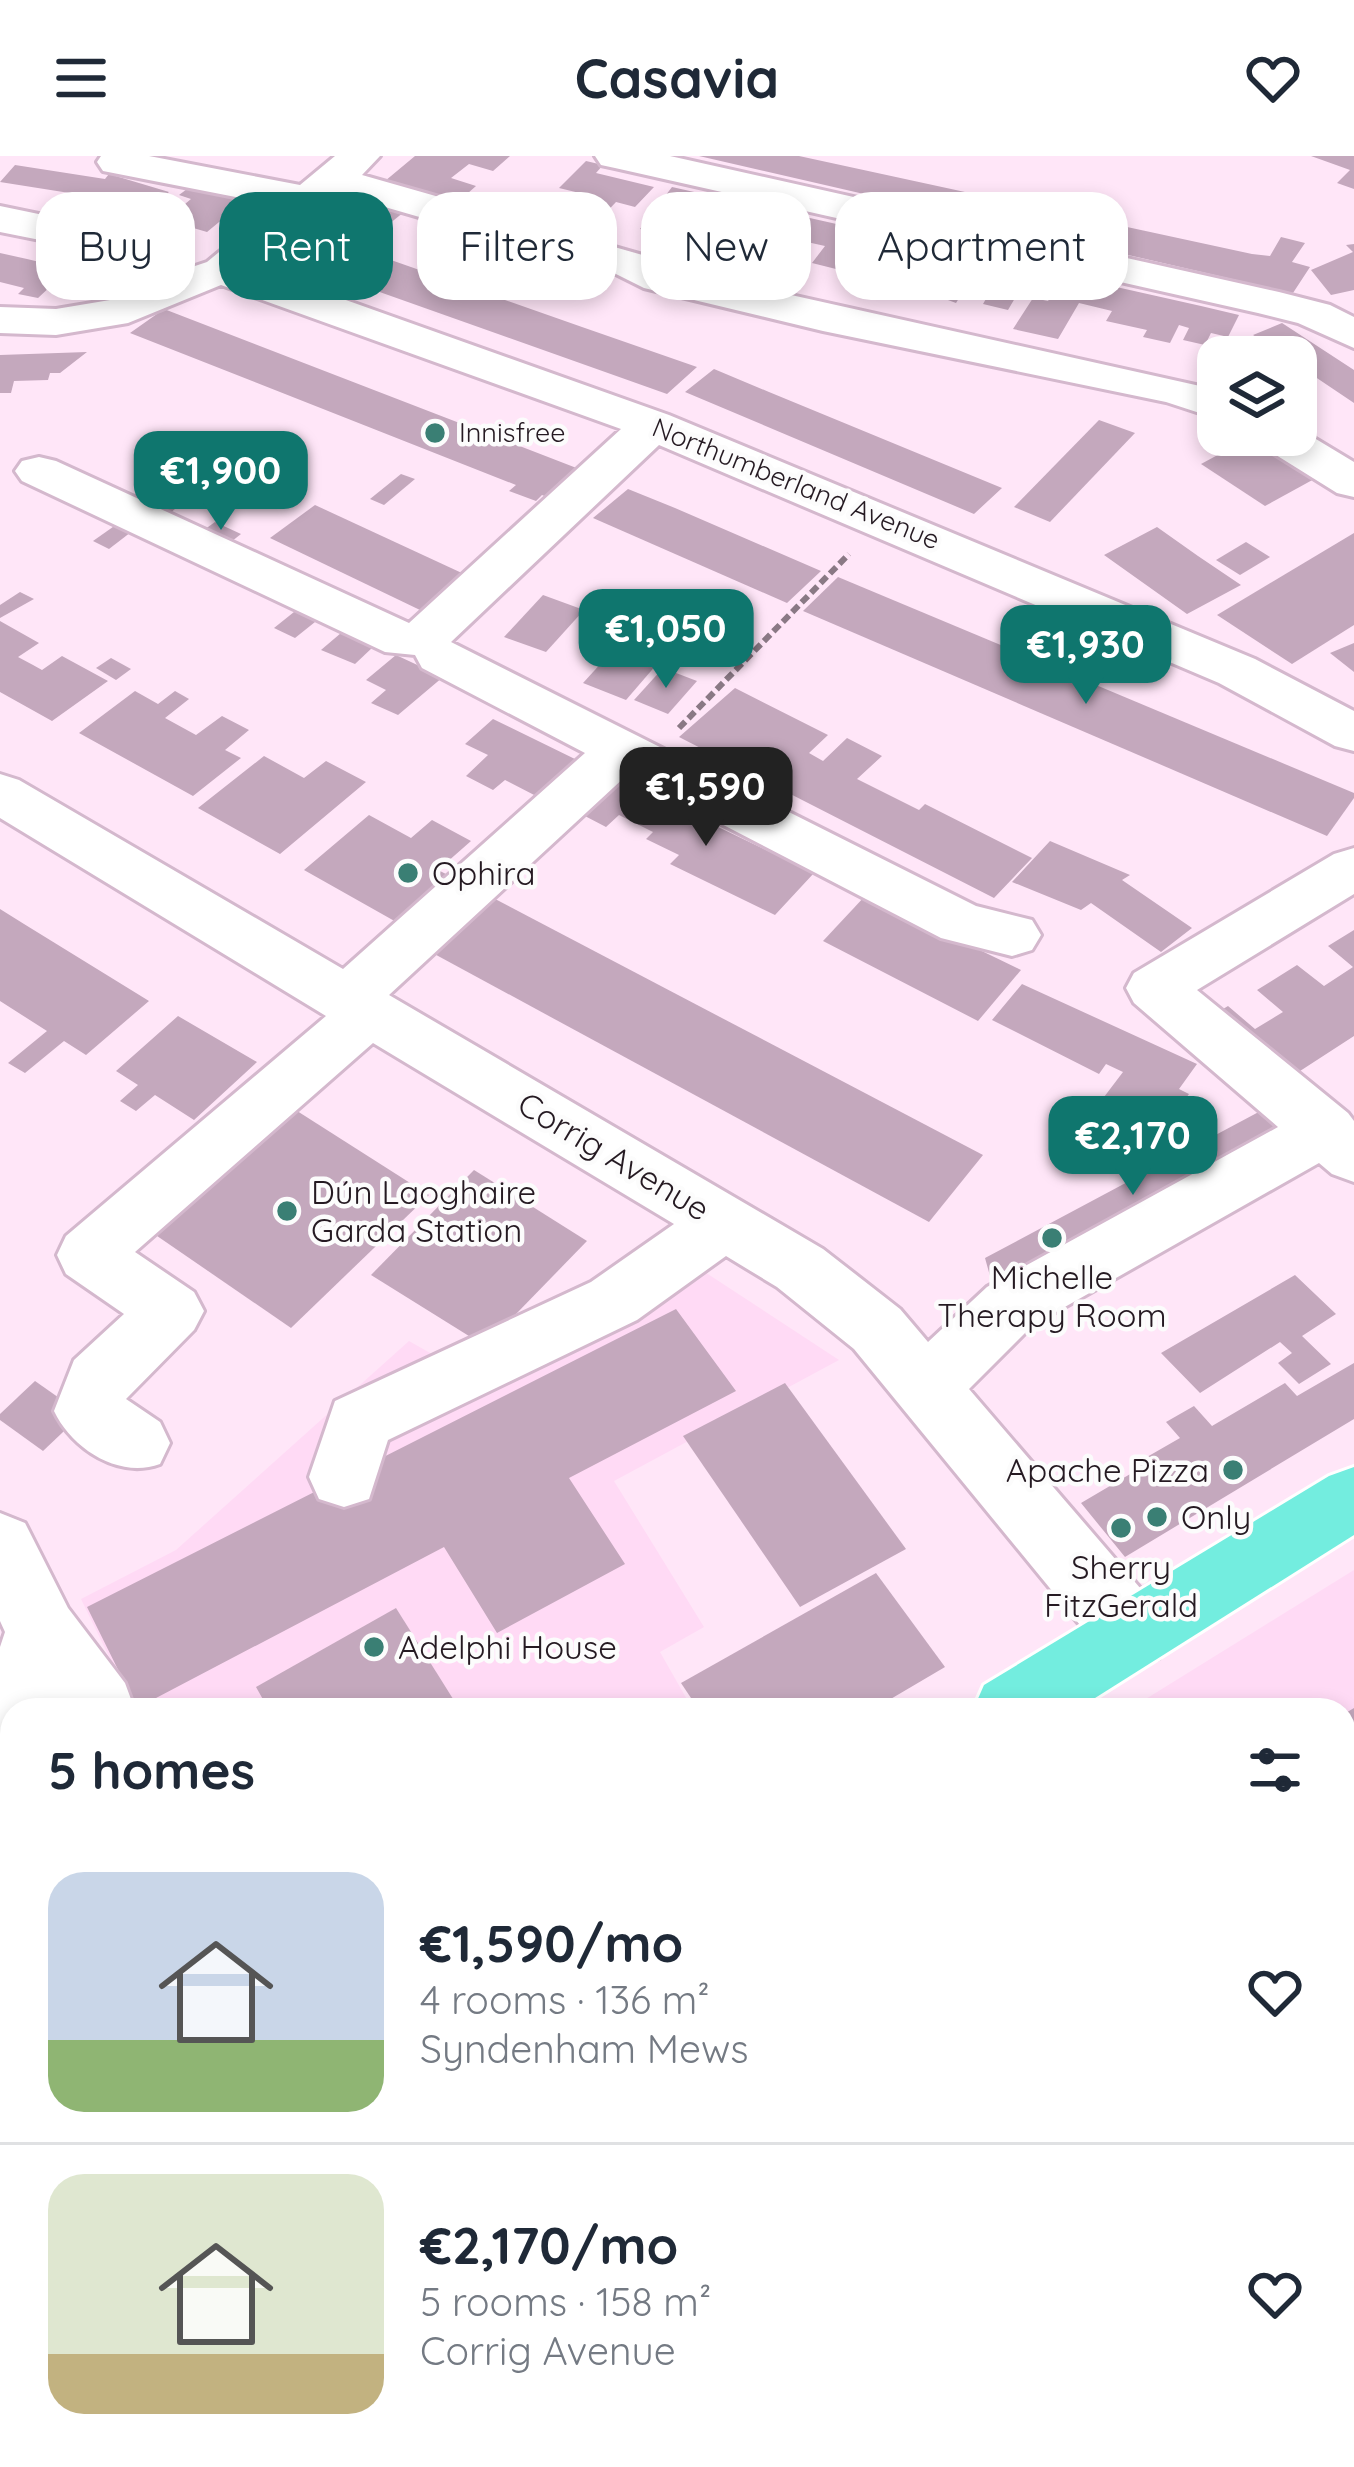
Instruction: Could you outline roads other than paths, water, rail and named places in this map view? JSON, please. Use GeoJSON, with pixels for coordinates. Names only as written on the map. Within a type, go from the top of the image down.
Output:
{"type":"FeatureCollection","features":[{"type":"Feature","properties":{"kind":"main road"},"geometry":{"type":"LineString","coordinates":[[1029,1698],[1354,1498]]}},
{"type":"Feature","properties":{"kind":"street"},"geometry":{"type":"LineString","coordinates":[[615,156],[1264,302],[1314,314],[1351,330]]}},
{"type":"Feature","properties":{"kind":"street"},"geometry":{"type":"LineString","coordinates":[[117,162],[334,178],[631,265],[659,279],[1197,398]]}},
{"type":"Feature","properties":{"kind":"street"},"geometry":{"type":"LineString","coordinates":[[0,219],[36,226]]}},
{"type":"Feature","properties":{"kind":"street"},"geometry":{"type":"LineString","coordinates":[[0,320],[56,322],[128,310],[168,289],[219,272]]}},
{"type":"Feature","properties":{"kind":"street","name":"Northumberland Avenue"},"geometry":{"type":"LineString","coordinates":[[303,300],[653,425],[884,519],[1237,671],[1354,733]]}},
{"type":"Feature","properties":{"kind":"street"},"geometry":{"type":"LineString","coordinates":[[39,471],[403,640],[425,638],[653,425]]}},
{"type":"Feature","properties":{"kind":"street"},"geometry":{"type":"LineString","coordinates":[[1311,456],[1354,483]]}},
{"type":"Feature","properties":{"kind":"street"},"geometry":{"type":"LineString","coordinates":[[440,656],[961,923],[1012,935]]}},
{"type":"Feature","properties":{"kind":"street"},"geometry":{"type":"LineString","coordinates":[[136,1443],[88,1411],[98,1380],[171,1311],[75,1245],[254,1108],[358,1006],[634,756]]}},
{"type":"Feature","properties":{"kind":"street","name":"Corrig Avenue"},"geometry":{"type":"LineString","coordinates":[[0,793],[800,1268],[877,1329],[1133,1634]]}},
{"type":"Feature","properties":{"kind":"street"},"geometry":{"type":"LineString","coordinates":[[928,1386],[1010,1306],[1340,1143],[1155,988],[1354,868]]}},
{"type":"Feature","properties":{"kind":"street"},"geometry":{"type":"LineString","coordinates":[[344,1477],[359,1423],[614,1300],[726,1222]]}},
{"type":"Feature","properties":{"kind":"street"},"geometry":{"type":"LineString","coordinates":[[0,1545],[42,1632],[92,1698]]}},
{"type":"Feature","properties":{"kind":"street"},"geometry":{"type":"LineString","coordinates":[[18,1698],[42,1632]]}},
{"type":"Feature","properties":{"kind":"place","name":"Innisfree"},"geometry":{"type":"Point","coordinates":[435,433]}},
{"type":"Feature","properties":{"kind":"place","name":"Ophira"},"geometry":{"type":"Point","coordinates":[408,873]}},
{"type":"Feature","properties":{"kind":"place","name":"Dún Laoghaire Garda Station"},"geometry":{"type":"Point","coordinates":[287,1211]}},
{"type":"Feature","properties":{"kind":"place","name":"Michelle Therapy Room"},"geometry":{"type":"Point","coordinates":[1052,1238]}},
{"type":"Feature","properties":{"kind":"place","name":"Apache Pizza"},"geometry":{"type":"Point","coordinates":[1233,1470]}},
{"type":"Feature","properties":{"kind":"place","name":"Only"},"geometry":{"type":"Point","coordinates":[1157,1517]}},
{"type":"Feature","properties":{"kind":"place","name":"Sherry FitzGerald"},"geometry":{"type":"Point","coordinates":[1121,1528]}},
{"type":"Feature","properties":{"kind":"place","name":"Adelphi House"},"geometry":{"type":"Point","coordinates":[374,1647]}}]}
